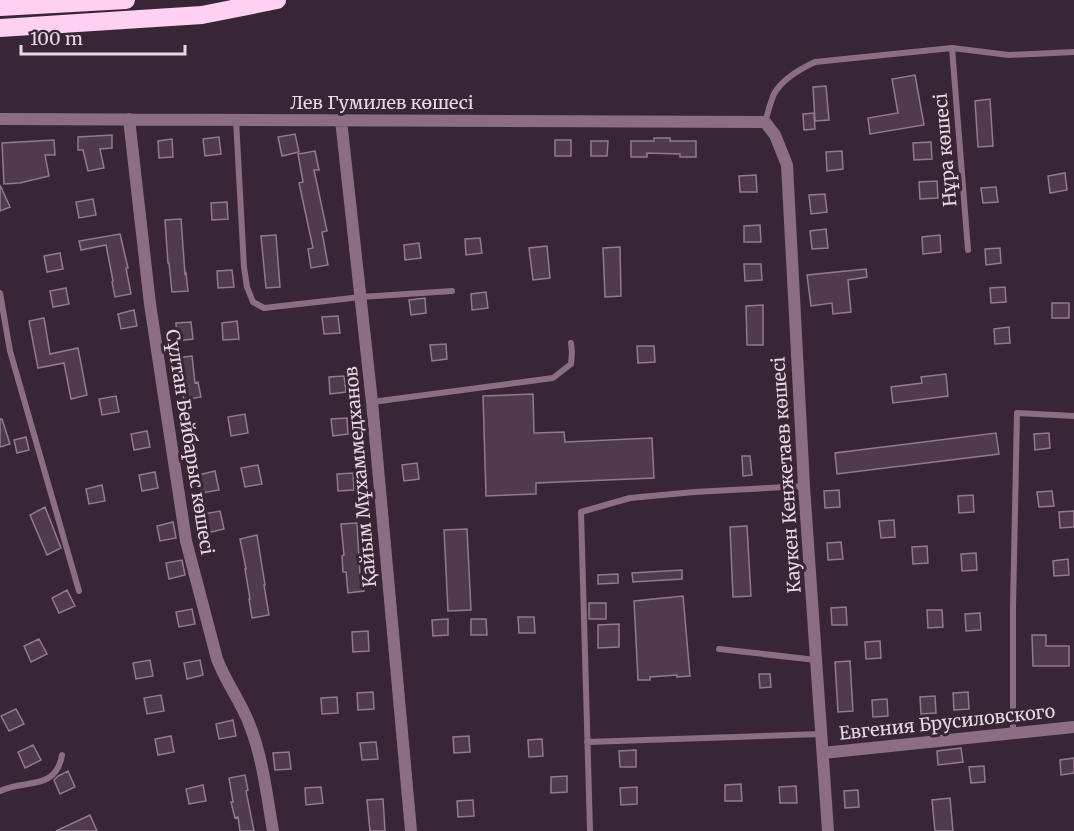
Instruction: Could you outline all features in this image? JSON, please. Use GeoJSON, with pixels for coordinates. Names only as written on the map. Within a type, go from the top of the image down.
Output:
{"type":"FeatureCollection","features":[{"type":"Feature","properties":{"kind":"highway"},"geometry":{"type":"LineString","coordinates":[[0,8],[126,0]]}},
{"type":"Feature","properties":{"kind":"highway"},"geometry":{"type":"LineString","coordinates":[[0,28],[202,15],[277,0]]}},
{"type":"Feature","properties":{"kind":"street","name":"Лев Гумилев көшесі"},"geometry":{"type":"LineString","coordinates":[[0,119],[765,122]]}},
{"type":"Feature","properties":{"kind":"street","name":"Сұлтан Бейбарыс көшесі"},"geometry":{"type":"LineString","coordinates":[[129,119],[150,304],[186,541],[217,660],[250,726],[273,831]]}},
{"type":"Feature","properties":{"kind":"street","name":"Қайым Мұхаммедханов"},"geometry":{"type":"LineString","coordinates":[[341,120],[372,402],[411,831]]}},
{"type":"Feature","properties":{"kind":"street","name":"Каукен Кенжетаев көшесі"},"geometry":{"type":"LineString","coordinates":[[765,122],[775,135],[787,165],[804,486],[828,831]]}},
{"type":"Feature","properties":{"kind":"street","name":"Евгения Брусиловского"},"geometry":{"type":"LineString","coordinates":[[823,753],[1074,727]]}},
{"type":"Feature","properties":{"kind":"lane"},"geometry":{"type":"LineString","coordinates":[[765,122],[775,92],[801,68],[815,62],[952,48],[1009,55],[1074,52]]}},
{"type":"Feature","properties":{"kind":"lane","name":"Нұра көшесі"},"geometry":{"type":"LineString","coordinates":[[952,48],[968,250]]}},
{"type":"Feature","properties":{"kind":"lane"},"geometry":{"type":"LineString","coordinates":[[236,120],[244,267],[247,286],[253,302],[264,308],[361,297],[452,291]]}},
{"type":"Feature","properties":{"kind":"lane"},"geometry":{"type":"LineString","coordinates":[[0,292],[10,351],[79,591]]}},
{"type":"Feature","properties":{"kind":"lane"},"geometry":{"type":"LineString","coordinates":[[372,402],[553,378],[570,364],[571,343]]}},
{"type":"Feature","properties":{"kind":"lane"},"geometry":{"type":"LineString","coordinates":[[0,354],[10,351]]}},
{"type":"Feature","properties":{"kind":"lane"},"geometry":{"type":"LineString","coordinates":[[1013,734],[1017,413],[1074,416]]}},
{"type":"Feature","properties":{"kind":"lane"},"geometry":{"type":"LineString","coordinates":[[590,831],[580,512],[630,498],[804,486]]}},
{"type":"Feature","properties":{"kind":"lane"},"geometry":{"type":"LineString","coordinates":[[719,649],[817,660]]}},
{"type":"Feature","properties":{"kind":"lane"},"geometry":{"type":"LineString","coordinates":[[587,742],[821,734]]}},
{"type":"Feature","properties":{"kind":"lane"},"geometry":{"type":"LineString","coordinates":[[0,791],[14,786],[42,782],[57,771],[62,755]]}},
{"type":"Feature","properties":{"kind":"building"},"geometry":{"type":"Polygon","coordinates":[[[915,75],[924,125],[870,134],[868,118],[898,113],[892,79],[915,75]]]}},
{"type":"Feature","properties":{"kind":"building"},"geometry":{"type":"Polygon","coordinates":[[[826,86],[829,120],[815,121],[813,87],[826,86]]]}},
{"type":"Feature","properties":{"kind":"building"},"geometry":{"type":"Polygon","coordinates":[[[990,99],[993,146],[978,147],[975,101],[990,99]]]}},
{"type":"Feature","properties":{"kind":"building"},"geometry":{"type":"Polygon","coordinates":[[[814,113],[815,129],[804,130],[803,114],[814,113]]]}},
{"type":"Feature","properties":{"kind":"building"},"geometry":{"type":"Polygon","coordinates":[[[295,134],[299,152],[282,156],[278,137],[295,134]]]}},
{"type":"Feature","properties":{"kind":"building"},"geometry":{"type":"Polygon","coordinates":[[[112,135],[112,148],[100,149],[104,168],[88,171],[83,150],[78,150],[78,137],[112,135]]]}},
{"type":"Feature","properties":{"kind":"building"},"geometry":{"type":"Polygon","coordinates":[[[219,137],[221,154],[205,156],[203,139],[219,137]]]}},
{"type":"Feature","properties":{"kind":"building"},"geometry":{"type":"Polygon","coordinates":[[[654,138],[670,138],[670,141],[696,141],[696,157],[647,153],[647,157],[631,157],[631,141],[654,141],[654,138]]]}},
{"type":"Feature","properties":{"kind":"building"},"geometry":{"type":"Polygon","coordinates":[[[172,139],[173,157],[159,158],[158,141],[172,139]]]}},
{"type":"Feature","properties":{"kind":"building"},"geometry":{"type":"Polygon","coordinates":[[[54,140],[55,155],[45,155],[49,176],[20,183],[4,184],[2,143],[54,140]]]}},
{"type":"Feature","properties":{"kind":"building"},"geometry":{"type":"Polygon","coordinates":[[[555,140],[571,140],[571,156],[555,156],[555,140]]]}},
{"type":"Feature","properties":{"kind":"building"},"geometry":{"type":"Polygon","coordinates":[[[591,141],[608,141],[607,156],[591,156],[591,141]]]}},
{"type":"Feature","properties":{"kind":"building"},"geometry":{"type":"Polygon","coordinates":[[[931,142],[932,159],[914,160],[913,143],[931,142]]]}},
{"type":"Feature","properties":{"kind":"building"},"geometry":{"type":"Polygon","coordinates":[[[315,151],[319,170],[314,170],[327,231],[322,232],[328,265],[311,268],[308,249],[313,248],[299,183],[303,182],[298,154],[315,151]]]}},
{"type":"Feature","properties":{"kind":"building"},"geometry":{"type":"Polygon","coordinates":[[[842,151],[843,169],[827,171],[826,152],[842,151]]]}},
{"type":"Feature","properties":{"kind":"building"},"geometry":{"type":"Polygon","coordinates":[[[1065,173],[1067,190],[1050,193],[1048,176],[1065,173]]]}},
{"type":"Feature","properties":{"kind":"building"},"geometry":{"type":"Polygon","coordinates":[[[756,175],[757,192],[740,192],[739,176],[756,175]]]}},
{"type":"Feature","properties":{"kind":"building"},"geometry":{"type":"Polygon","coordinates":[[[937,181],[938,198],[920,199],[919,182],[937,181]]]}},
{"type":"Feature","properties":{"kind":"building"},"geometry":{"type":"Polygon","coordinates":[[[0,185],[10,207],[0,211],[0,185]]]}},
{"type":"Feature","properties":{"kind":"building"},"geometry":{"type":"Polygon","coordinates":[[[996,187],[998,202],[983,203],[981,188],[996,187]]]}},
{"type":"Feature","properties":{"kind":"building"},"geometry":{"type":"Polygon","coordinates":[[[825,194],[827,212],[811,214],[809,195],[825,194]]]}},
{"type":"Feature","properties":{"kind":"building"},"geometry":{"type":"Polygon","coordinates":[[[93,199],[96,215],[79,218],[76,202],[93,199]]]}},
{"type":"Feature","properties":{"kind":"building"},"geometry":{"type":"Polygon","coordinates":[[[227,202],[228,219],[212,220],[211,203],[227,202]]]}},
{"type":"Feature","properties":{"kind":"building"},"geometry":{"type":"Polygon","coordinates":[[[181,219],[188,291],[172,292],[165,220],[181,219]]]}},
{"type":"Feature","properties":{"kind":"building"},"geometry":{"type":"Polygon","coordinates":[[[760,225],[761,242],[744,242],[744,226],[760,225]]]}},
{"type":"Feature","properties":{"kind":"building"},"geometry":{"type":"Polygon","coordinates":[[[826,229],[828,248],[812,249],[810,231],[826,229]]]}},
{"type":"Feature","properties":{"kind":"building"},"geometry":{"type":"Polygon","coordinates":[[[120,234],[131,294],[115,297],[106,245],[81,250],[79,241],[120,234]]]}},
{"type":"Feature","properties":{"kind":"building"},"geometry":{"type":"Polygon","coordinates":[[[276,235],[280,287],[266,288],[261,236],[276,235]]]}},
{"type":"Feature","properties":{"kind":"building"},"geometry":{"type":"Polygon","coordinates":[[[940,235],[941,252],[923,254],[922,237],[940,235]]]}},
{"type":"Feature","properties":{"kind":"building"},"geometry":{"type":"Polygon","coordinates":[[[480,238],[482,253],[466,255],[465,239],[480,238]]]}},
{"type":"Feature","properties":{"kind":"building"},"geometry":{"type":"Polygon","coordinates":[[[419,243],[421,258],[405,260],[404,245],[419,243]]]}},
{"type":"Feature","properties":{"kind":"building"},"geometry":{"type":"Polygon","coordinates":[[[547,246],[550,278],[533,280],[529,248],[547,246]]]}},
{"type":"Feature","properties":{"kind":"building"},"geometry":{"type":"Polygon","coordinates":[[[620,247],[621,296],[605,297],[603,248],[620,247]]]}},
{"type":"Feature","properties":{"kind":"building"},"geometry":{"type":"Polygon","coordinates":[[[1000,248],[1001,263],[986,265],[985,249],[1000,248]]]}},
{"type":"Feature","properties":{"kind":"building"},"geometry":{"type":"Polygon","coordinates":[[[60,253],[63,269],[47,272],[44,256],[60,253]]]}},
{"type":"Feature","properties":{"kind":"building"},"geometry":{"type":"Polygon","coordinates":[[[744,264],[761,264],[762,280],[745,281],[744,264]]]}},
{"type":"Feature","properties":{"kind":"building"},"geometry":{"type":"Polygon","coordinates":[[[866,269],[867,277],[848,280],[851,312],[833,314],[832,303],[811,306],[807,275],[866,269]]]}},
{"type":"Feature","properties":{"kind":"building"},"geometry":{"type":"Polygon","coordinates":[[[232,270],[234,287],[218,288],[217,271],[232,270]]]}},
{"type":"Feature","properties":{"kind":"building"},"geometry":{"type":"Polygon","coordinates":[[[1005,287],[1006,302],[991,303],[990,288],[1005,287]]]}},
{"type":"Feature","properties":{"kind":"building"},"geometry":{"type":"Polygon","coordinates":[[[66,288],[69,304],[53,307],[50,291],[66,288]]]}},
{"type":"Feature","properties":{"kind":"building"},"geometry":{"type":"Polygon","coordinates":[[[486,292],[488,308],[472,310],[471,294],[486,292]]]}},
{"type":"Feature","properties":{"kind":"building"},"geometry":{"type":"Polygon","coordinates":[[[425,298],[426,313],[411,315],[409,300],[425,298]]]}},
{"type":"Feature","properties":{"kind":"building"},"geometry":{"type":"Polygon","coordinates":[[[1052,303],[1069,303],[1069,318],[1052,318],[1052,303]]]}},
{"type":"Feature","properties":{"kind":"building"},"geometry":{"type":"Polygon","coordinates":[[[763,305],[763,345],[747,345],[746,306],[763,305]]]}},
{"type":"Feature","properties":{"kind":"building"},"geometry":{"type":"Polygon","coordinates":[[[134,310],[137,326],[121,329],[118,314],[134,310]]]}},
{"type":"Feature","properties":{"kind":"building"},"geometry":{"type":"Polygon","coordinates":[[[338,316],[340,333],[324,334],[322,317],[338,316]]]}},
{"type":"Feature","properties":{"kind":"building"},"geometry":{"type":"Polygon","coordinates":[[[44,318],[50,354],[78,348],[87,395],[71,399],[64,363],[38,368],[29,321],[44,318]]]}},
{"type":"Feature","properties":{"kind":"building"},"geometry":{"type":"Polygon","coordinates":[[[237,321],[239,339],[223,340],[222,323],[237,321]]]}},
{"type":"Feature","properties":{"kind":"building"},"geometry":{"type":"Polygon","coordinates":[[[191,322],[193,339],[177,341],[176,323],[191,322]]]}},
{"type":"Feature","properties":{"kind":"building"},"geometry":{"type":"Polygon","coordinates":[[[1009,327],[1010,343],[995,344],[994,329],[1009,327]]]}},
{"type":"Feature","properties":{"kind":"building"},"geometry":{"type":"Polygon","coordinates":[[[446,344],[447,359],[432,361],[430,345],[446,344]]]}},
{"type":"Feature","properties":{"kind":"building"},"geometry":{"type":"Polygon","coordinates":[[[637,346],[654,346],[655,362],[638,363],[637,346]]]}},
{"type":"Feature","properties":{"kind":"building"},"geometry":{"type":"Polygon","coordinates":[[[192,356],[195,383],[198,382],[201,397],[184,400],[176,358],[192,356]]]}},
{"type":"Feature","properties":{"kind":"building"},"geometry":{"type":"Polygon","coordinates":[[[946,374],[948,396],[893,403],[891,387],[922,383],[921,377],[946,374]]]}},
{"type":"Feature","properties":{"kind":"building"},"geometry":{"type":"Polygon","coordinates":[[[344,376],[346,392],[330,394],[329,377],[344,376]]]}},
{"type":"Feature","properties":{"kind":"building"},"geometry":{"type":"Polygon","coordinates":[[[533,394],[534,433],[564,432],[565,442],[652,438],[654,478],[536,483],[536,494],[486,496],[483,396],[533,394]]]}},
{"type":"Feature","properties":{"kind":"building"},"geometry":{"type":"Polygon","coordinates":[[[116,396],[119,412],[102,415],[99,399],[116,396]]]}},
{"type":"Feature","properties":{"kind":"building"},"geometry":{"type":"Polygon","coordinates":[[[245,414],[248,433],[231,436],[228,417],[245,414]]]}},
{"type":"Feature","properties":{"kind":"building"},"geometry":{"type":"Polygon","coordinates":[[[347,418],[348,434],[333,436],[331,419],[347,418]]]}},
{"type":"Feature","properties":{"kind":"building"},"geometry":{"type":"Polygon","coordinates":[[[0,419],[2,419],[10,444],[0,447],[0,419]]]}},
{"type":"Feature","properties":{"kind":"building"},"geometry":{"type":"Polygon","coordinates":[[[147,431],[150,447],[134,450],[131,434],[147,431]]]}},
{"type":"Feature","properties":{"kind":"building"},"geometry":{"type":"Polygon","coordinates":[[[996,433],[999,454],[837,474],[835,453],[996,433]]]}},
{"type":"Feature","properties":{"kind":"building"},"geometry":{"type":"Polygon","coordinates":[[[1049,433],[1050,448],[1035,450],[1034,434],[1049,433]]]}},
{"type":"Feature","properties":{"kind":"building"},"geometry":{"type":"Polygon","coordinates":[[[26,437],[29,450],[17,453],[14,440],[26,437]]]}},
{"type":"Feature","properties":{"kind":"building"},"geometry":{"type":"Polygon","coordinates":[[[742,456],[750,456],[752,475],[743,476],[742,456]]]}},
{"type":"Feature","properties":{"kind":"building"},"geometry":{"type":"Polygon","coordinates":[[[417,463],[419,479],[404,481],[402,465],[417,463]]]}},
{"type":"Feature","properties":{"kind":"building"},"geometry":{"type":"Polygon","coordinates":[[[258,465],[262,484],[245,487],[241,468],[258,465]]]}},
{"type":"Feature","properties":{"kind":"building"},"geometry":{"type":"Polygon","coordinates":[[[215,471],[219,490],[202,493],[198,475],[215,471]]]}},
{"type":"Feature","properties":{"kind":"building"},"geometry":{"type":"Polygon","coordinates":[[[155,472],[158,488],[142,491],[139,475],[155,472]]]}},
{"type":"Feature","properties":{"kind":"building"},"geometry":{"type":"Polygon","coordinates":[[[353,473],[354,490],[338,491],[337,474],[353,473]]]}},
{"type":"Feature","properties":{"kind":"building"},"geometry":{"type":"Polygon","coordinates":[[[102,485],[105,501],[89,504],[86,489],[102,485]]]}},
{"type":"Feature","properties":{"kind":"building"},"geometry":{"type":"Polygon","coordinates":[[[839,490],[840,507],[825,508],[824,491],[839,490]]]}},
{"type":"Feature","properties":{"kind":"building"},"geometry":{"type":"Polygon","coordinates":[[[1052,491],[1054,506],[1039,507],[1037,492],[1052,491]]]}},
{"type":"Feature","properties":{"kind":"building"},"geometry":{"type":"Polygon","coordinates":[[[973,495],[974,512],[959,513],[958,496],[973,495]]]}},
{"type":"Feature","properties":{"kind":"building"},"geometry":{"type":"Polygon","coordinates":[[[45,507],[61,548],[47,555],[30,515],[45,507]]]}},
{"type":"Feature","properties":{"kind":"building"},"geometry":{"type":"Polygon","coordinates":[[[220,511],[224,529],[207,533],[203,514],[220,511]]]}},
{"type":"Feature","properties":{"kind":"building"},"geometry":{"type":"Polygon","coordinates":[[[1074,511],[1074,527],[1060,528],[1059,512],[1074,511]]]}},
{"type":"Feature","properties":{"kind":"building"},"geometry":{"type":"Polygon","coordinates":[[[894,520],[895,537],[881,538],[879,521],[894,520]]]}},
{"type":"Feature","properties":{"kind":"building"},"geometry":{"type":"Polygon","coordinates":[[[173,522],[176,538],[160,541],[157,526],[173,522]]]}},
{"type":"Feature","properties":{"kind":"building"},"geometry":{"type":"Polygon","coordinates":[[[357,523],[360,575],[363,575],[364,591],[348,593],[346,572],[343,572],[341,524],[357,523]]]}},
{"type":"Feature","properties":{"kind":"building"},"geometry":{"type":"Polygon","coordinates":[[[747,526],[751,596],[733,597],[730,527],[747,526]]]}},
{"type":"Feature","properties":{"kind":"building"},"geometry":{"type":"Polygon","coordinates":[[[467,529],[471,610],[448,611],[444,530],[467,529]]]}},
{"type":"Feature","properties":{"kind":"building"},"geometry":{"type":"Polygon","coordinates":[[[257,535],[269,615],[252,618],[240,539],[257,535]]]}},
{"type":"Feature","properties":{"kind":"building"},"geometry":{"type":"Polygon","coordinates":[[[841,542],[843,559],[828,560],[827,543],[841,542]]]}},
{"type":"Feature","properties":{"kind":"building"},"geometry":{"type":"Polygon","coordinates":[[[927,546],[928,563],[913,564],[912,547],[927,546]]]}},
{"type":"Feature","properties":{"kind":"building"},"geometry":{"type":"Polygon","coordinates":[[[976,553],[977,570],[962,571],[961,554],[976,553]]]}},
{"type":"Feature","properties":{"kind":"building"},"geometry":{"type":"Polygon","coordinates":[[[1068,559],[1069,575],[1054,576],[1053,561],[1068,559]]]}},
{"type":"Feature","properties":{"kind":"building"},"geometry":{"type":"Polygon","coordinates":[[[182,560],[185,575],[169,579],[166,563],[182,560]]]}},
{"type":"Feature","properties":{"kind":"building"},"geometry":{"type":"Polygon","coordinates":[[[682,570],[682,579],[633,582],[632,573],[682,570]]]}},
{"type":"Feature","properties":{"kind":"building"},"geometry":{"type":"Polygon","coordinates":[[[618,574],[618,583],[598,584],[598,575],[618,574]]]}},
{"type":"Feature","properties":{"kind":"building"},"geometry":{"type":"Polygon","coordinates":[[[67,590],[75,606],[59,613],[52,598],[67,590]]]}},
{"type":"Feature","properties":{"kind":"building"},"geometry":{"type":"Polygon","coordinates":[[[683,596],[690,676],[650,677],[650,680],[638,680],[634,601],[683,596]]]}},
{"type":"Feature","properties":{"kind":"building"},"geometry":{"type":"Polygon","coordinates":[[[589,603],[606,603],[606,619],[589,619],[589,603]]]}},
{"type":"Feature","properties":{"kind":"building"},"geometry":{"type":"Polygon","coordinates":[[[846,607],[847,625],[832,625],[831,608],[846,607]]]}},
{"type":"Feature","properties":{"kind":"building"},"geometry":{"type":"Polygon","coordinates":[[[192,609],[195,624],[179,627],[176,612],[192,609]]]}},
{"type":"Feature","properties":{"kind":"building"},"geometry":{"type":"Polygon","coordinates":[[[927,610],[942,610],[943,627],[928,628],[927,610]]]}},
{"type":"Feature","properties":{"kind":"building"},"geometry":{"type":"Polygon","coordinates":[[[980,613],[981,630],[966,631],[965,614],[980,613]]]}},
{"type":"Feature","properties":{"kind":"building"},"geometry":{"type":"Polygon","coordinates":[[[518,617],[534,617],[535,633],[519,633],[518,617]]]}},
{"type":"Feature","properties":{"kind":"building"},"geometry":{"type":"Polygon","coordinates":[[[448,619],[448,635],[433,636],[432,620],[448,619]]]}},
{"type":"Feature","properties":{"kind":"building"},"geometry":{"type":"Polygon","coordinates":[[[471,619],[486,619],[487,635],[471,635],[471,619]]]}},
{"type":"Feature","properties":{"kind":"building"},"geometry":{"type":"Polygon","coordinates":[[[619,624],[619,647],[598,648],[598,625],[619,624]]]}},
{"type":"Feature","properties":{"kind":"building"},"geometry":{"type":"Polygon","coordinates":[[[368,631],[369,651],[353,652],[352,632],[368,631]]]}},
{"type":"Feature","properties":{"kind":"building"},"geometry":{"type":"Polygon","coordinates":[[[1032,635],[1046,635],[1046,646],[1069,646],[1069,666],[1033,666],[1032,635]]]}},
{"type":"Feature","properties":{"kind":"building"},"geometry":{"type":"Polygon","coordinates":[[[39,639],[47,654],[31,662],[24,646],[39,639]]]}},
{"type":"Feature","properties":{"kind":"building"},"geometry":{"type":"Polygon","coordinates":[[[880,641],[881,658],[866,659],[865,642],[880,641]]]}},
{"type":"Feature","properties":{"kind":"building"},"geometry":{"type":"Polygon","coordinates":[[[150,660],[153,676],[136,679],[133,663],[150,660]]]}},
{"type":"Feature","properties":{"kind":"building"},"geometry":{"type":"Polygon","coordinates":[[[200,660],[203,675],[187,679],[184,663],[200,660]]]}},
{"type":"Feature","properties":{"kind":"building"},"geometry":{"type":"Polygon","coordinates":[[[850,661],[853,711],[838,712],[835,662],[850,661]]]}},
{"type":"Feature","properties":{"kind":"building"},"geometry":{"type":"Polygon","coordinates":[[[759,674],[770,674],[771,687],[760,688],[759,674]]]}},
{"type":"Feature","properties":{"kind":"building"},"geometry":{"type":"Polygon","coordinates":[[[373,692],[374,709],[358,710],[357,693],[373,692]]]}},
{"type":"Feature","properties":{"kind":"building"},"geometry":{"type":"Polygon","coordinates":[[[968,692],[969,709],[954,710],[953,693],[968,692]]]}},
{"type":"Feature","properties":{"kind":"building"},"geometry":{"type":"Polygon","coordinates":[[[161,695],[164,711],[147,714],[144,698],[161,695]]]}},
{"type":"Feature","properties":{"kind":"building"},"geometry":{"type":"Polygon","coordinates":[[[935,696],[936,713],[921,714],[920,697],[935,696]]]}},
{"type":"Feature","properties":{"kind":"building"},"geometry":{"type":"Polygon","coordinates":[[[337,697],[338,713],[322,714],[321,698],[337,697]]]}},
{"type":"Feature","properties":{"kind":"building"},"geometry":{"type":"Polygon","coordinates":[[[887,699],[888,716],[873,717],[872,700],[887,699]]]}},
{"type":"Feature","properties":{"kind":"building"},"geometry":{"type":"Polygon","coordinates":[[[16,709],[24,724],[9,731],[1,716],[16,709]]]}},
{"type":"Feature","properties":{"kind":"building"},"geometry":{"type":"Polygon","coordinates":[[[233,720],[236,736],[219,739],[216,724],[233,720]]]}},
{"type":"Feature","properties":{"kind":"building"},"geometry":{"type":"Polygon","coordinates":[[[171,736],[174,752],[158,755],[155,739],[171,736]]]}},
{"type":"Feature","properties":{"kind":"building"},"geometry":{"type":"Polygon","coordinates":[[[469,736],[470,752],[454,753],[453,737],[469,736]]]}},
{"type":"Feature","properties":{"kind":"building"},"geometry":{"type":"Polygon","coordinates":[[[542,739],[543,756],[529,757],[528,740],[542,739]]]}},
{"type":"Feature","properties":{"kind":"building"},"geometry":{"type":"Polygon","coordinates":[[[376,742],[378,759],[362,760],[360,743],[376,742]]]}},
{"type":"Feature","properties":{"kind":"building"},"geometry":{"type":"Polygon","coordinates":[[[33,745],[41,760],[25,768],[18,752],[33,745]]]}},
{"type":"Feature","properties":{"kind":"building"},"geometry":{"type":"Polygon","coordinates":[[[961,748],[963,762],[938,765],[937,751],[961,748]]]}},
{"type":"Feature","properties":{"kind":"building"},"geometry":{"type":"Polygon","coordinates":[[[636,750],[636,767],[620,767],[619,751],[636,750]]]}},
{"type":"Feature","properties":{"kind":"building"},"geometry":{"type":"Polygon","coordinates":[[[289,752],[291,769],[275,770],[273,753],[289,752]]]}},
{"type":"Feature","properties":{"kind":"building"},"geometry":{"type":"Polygon","coordinates":[[[1074,758],[1074,773],[1061,775],[1060,760],[1074,758]]]}},
{"type":"Feature","properties":{"kind":"building"},"geometry":{"type":"Polygon","coordinates":[[[984,766],[985,782],[971,783],[969,767],[984,766]]]}},
{"type":"Feature","properties":{"kind":"building"},"geometry":{"type":"Polygon","coordinates":[[[68,771],[75,787],[60,794],[54,780],[68,771]]]}},
{"type":"Feature","properties":{"kind":"building"},"geometry":{"type":"Polygon","coordinates":[[[245,775],[254,831],[240,831],[238,817],[235,818],[231,802],[233,802],[229,778],[245,775]]]}},
{"type":"Feature","properties":{"kind":"building"},"geometry":{"type":"Polygon","coordinates":[[[567,776],[567,792],[551,793],[551,777],[567,776]]]}},
{"type":"Feature","properties":{"kind":"building"},"geometry":{"type":"Polygon","coordinates":[[[741,784],[742,801],[725,801],[725,785],[741,784]]]}},
{"type":"Feature","properties":{"kind":"building"},"geometry":{"type":"Polygon","coordinates":[[[203,785],[206,801],[189,804],[186,789],[203,785]]]}},
{"type":"Feature","properties":{"kind":"building"},"geometry":{"type":"Polygon","coordinates":[[[796,786],[797,803],[780,803],[779,787],[796,786]]]}},
{"type":"Feature","properties":{"kind":"building"},"geometry":{"type":"Polygon","coordinates":[[[321,787],[323,803],[306,805],[305,788],[321,787]]]}},
{"type":"Feature","properties":{"kind":"building"},"geometry":{"type":"Polygon","coordinates":[[[637,787],[637,804],[621,805],[620,788],[637,787]]]}},
{"type":"Feature","properties":{"kind":"building"},"geometry":{"type":"Polygon","coordinates":[[[858,790],[859,807],[845,808],[844,791],[858,790]]]}},
{"type":"Feature","properties":{"kind":"building"},"geometry":{"type":"Polygon","coordinates":[[[950,798],[953,831],[935,831],[932,800],[950,798]]]}},
{"type":"Feature","properties":{"kind":"building"},"geometry":{"type":"Polygon","coordinates":[[[383,799],[385,831],[370,831],[367,800],[383,799]]]}},
{"type":"Feature","properties":{"kind":"building"},"geometry":{"type":"Polygon","coordinates":[[[473,800],[474,816],[458,817],[457,801],[473,800]]]}},
{"type":"Feature","properties":{"kind":"building"},"geometry":{"type":"Polygon","coordinates":[[[90,815],[97,831],[56,831],[90,815]]]}}]}
